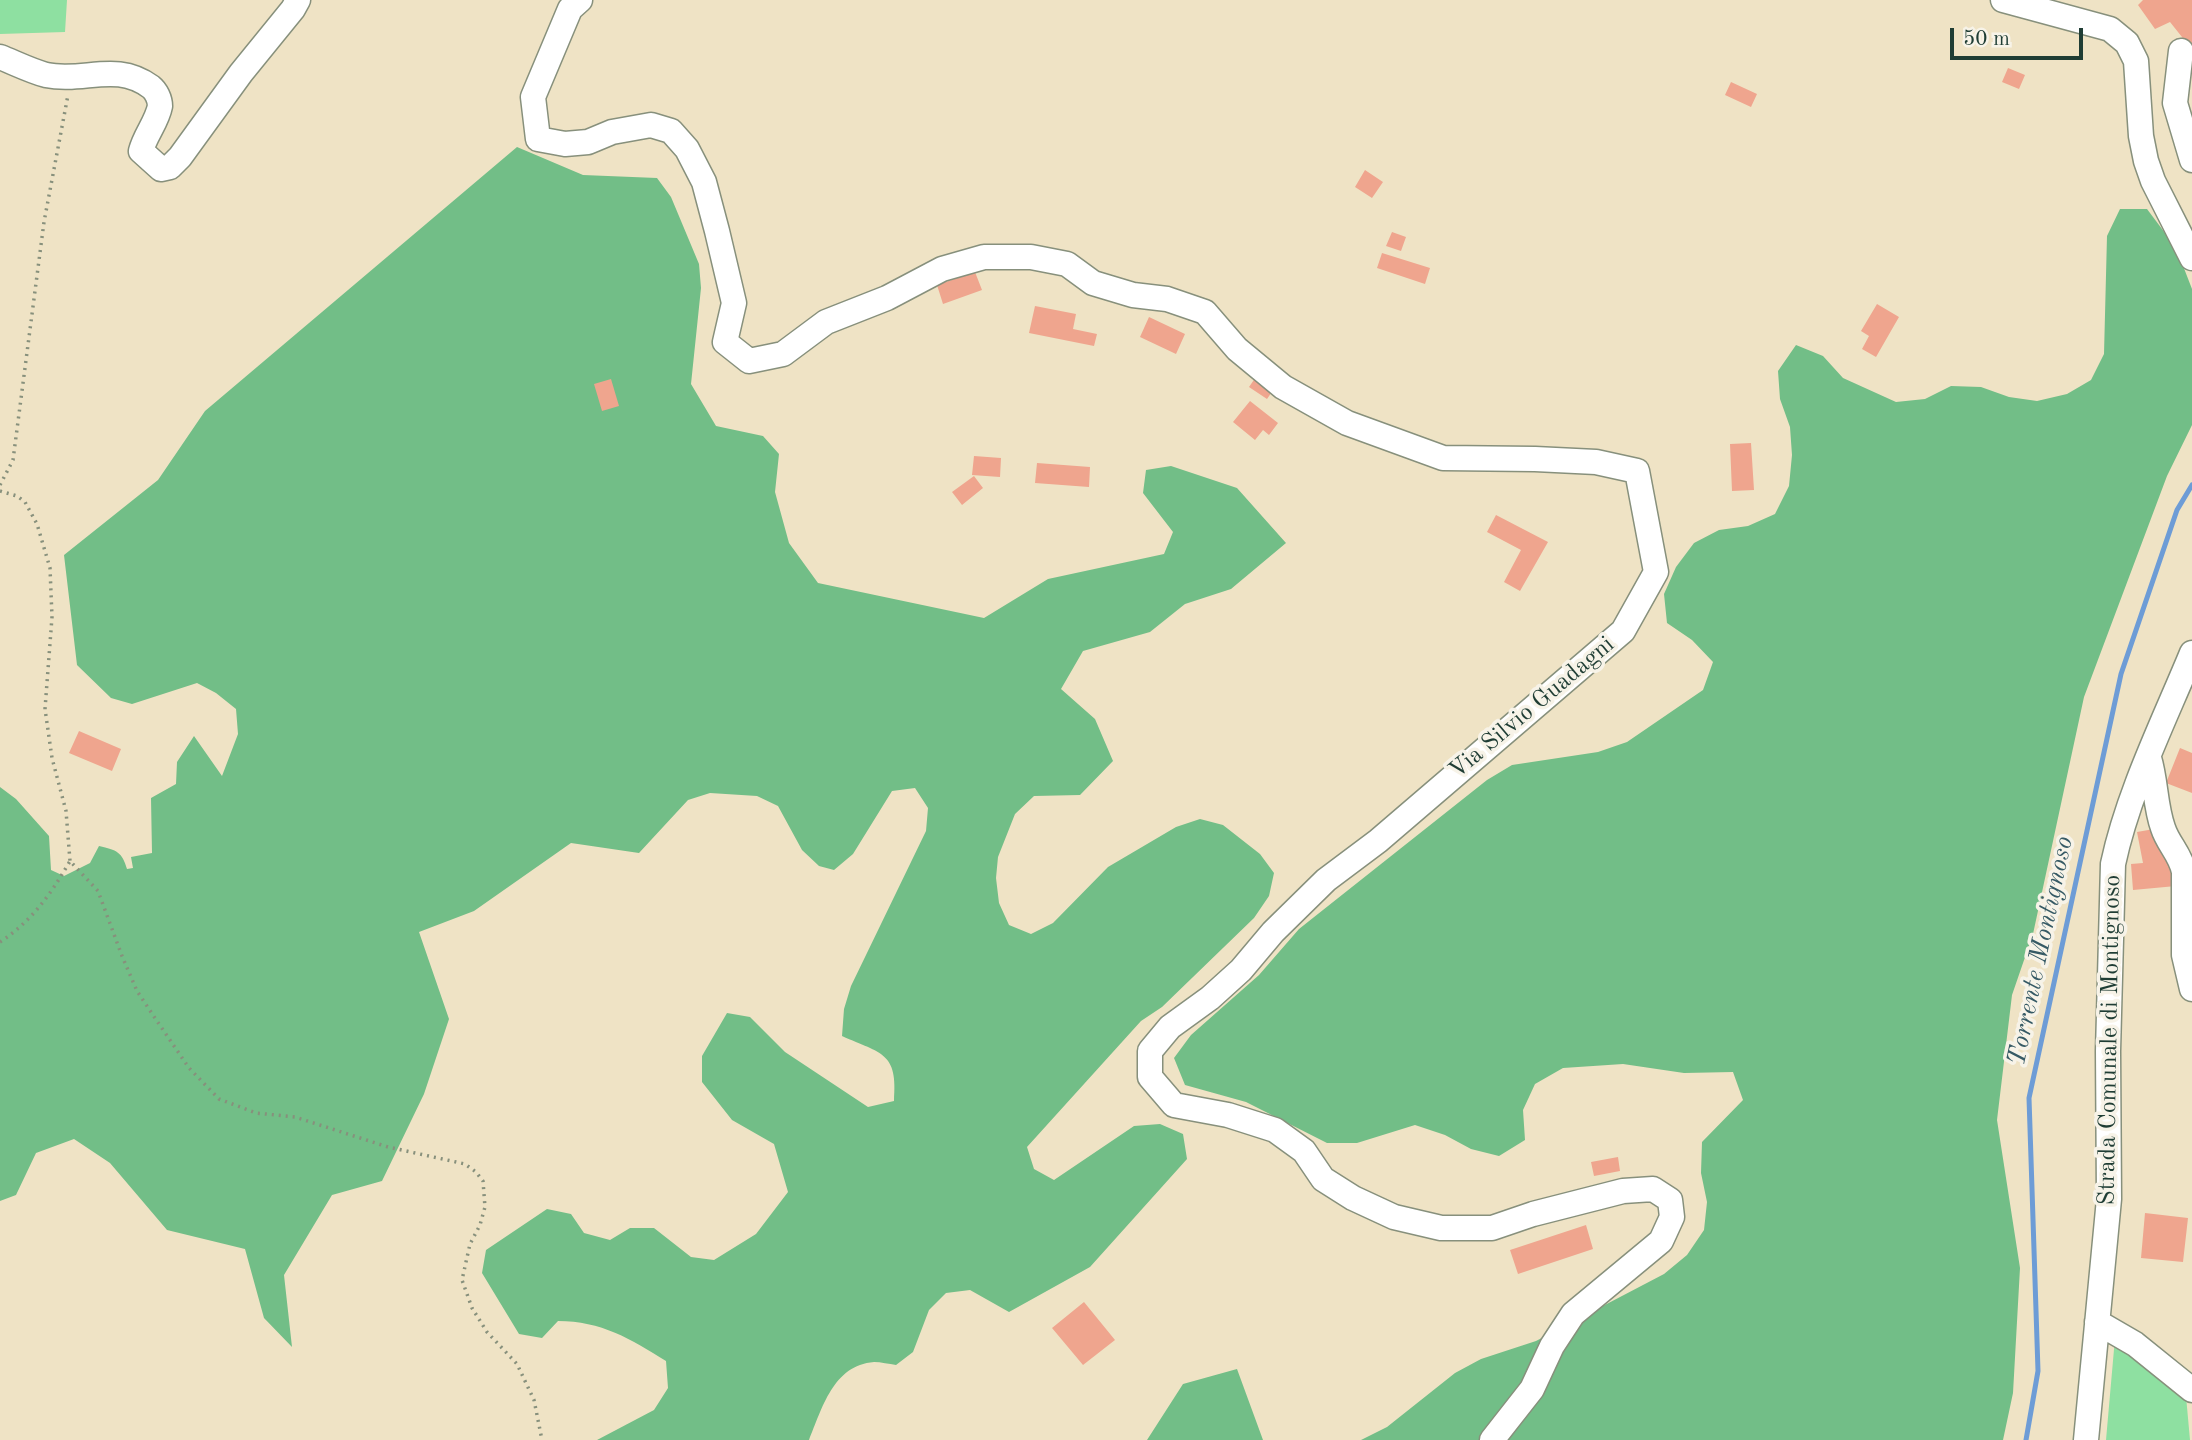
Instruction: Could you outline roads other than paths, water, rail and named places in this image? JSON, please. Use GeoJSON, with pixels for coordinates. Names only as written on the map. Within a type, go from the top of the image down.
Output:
{"type":"FeatureCollection","features":[{"type":"Feature","properties":{"kind":"street"},"geometry":{"type":"LineString","coordinates":[[0,57],[45,75],[71,78],[85,74],[118,73],[138,78],[155,90],[160,104],[154,122],[144,137],[141,151],[161,169],[170,167],[191,143],[298,0]]}},
{"type":"Feature","properties":{"kind":"street","name":"Via Silvio Guadagni"},"geometry":{"type":"LineString","coordinates":[[580,0],[569,9],[533,97],[538,139],[565,144],[588,142],[612,132],[651,125],[671,131],[687,149],[704,182],[717,231],[734,303],[725,342],[749,361],[783,354],[826,322],[887,298],[942,269],[985,257],[1031,257],[1067,264],[1093,283],[1133,295],[1167,299],[1205,312],[1237,349],[1283,387],[1347,423],[1443,458],[1584,462],[1637,471],[1656,572],[1623,631],[1378,841],[1326,880],[1273,932],[1241,970],[1210,998],[1170,1027],[1150,1051],[1150,1077],[1174,1105],[1228,1115],[1275,1130],[1304,1151],[1323,1179],[1353,1198],[1394,1217],[1441,1228],[1492,1228],[1533,1214],[1623,1191],[1653,1189],[1670,1200],[1672,1217],[1661,1241],[1573,1314],[1552,1346],[1531,1389],[1492,1440]]}},
{"type":"Feature","properties":{"kind":"street"},"geometry":{"type":"LineString","coordinates":[[2003,0],[2110,29],[2127,43],[2136,61],[2141,136],[2146,161],[2153,181],[2192,258]]}},
{"type":"Feature","properties":{"kind":"street"},"geometry":{"type":"LineString","coordinates":[[2181,51],[2175,103],[2192,160]]}},
{"type":"Feature","properties":{"kind":"street","name":"Strada Comunale di Montignoso"},"geometry":{"type":"LineString","coordinates":[[2086,1440],[2109,1199],[2108,1051],[2113,864],[2123,823],[2192,653]]}},
{"type":"Feature","properties":{"kind":"street"},"geometry":{"type":"LineString","coordinates":[[2149,758],[2156,782],[2163,829],[2188,861],[2184,955],[2192,989]]}},
{"type":"Feature","properties":{"kind":"street"},"geometry":{"type":"LineString","coordinates":[[2097,1322],[2135,1344],[2192,1390]]}},
{"type":"Feature","properties":{"kind":"waterway","name":"Torrente Montignoso"},"geometry":{"type":"LineString","coordinates":[[2026,1440],[2038,1371],[2029,1098],[2121,674],[2177,510],[2192,485]]}}]}
